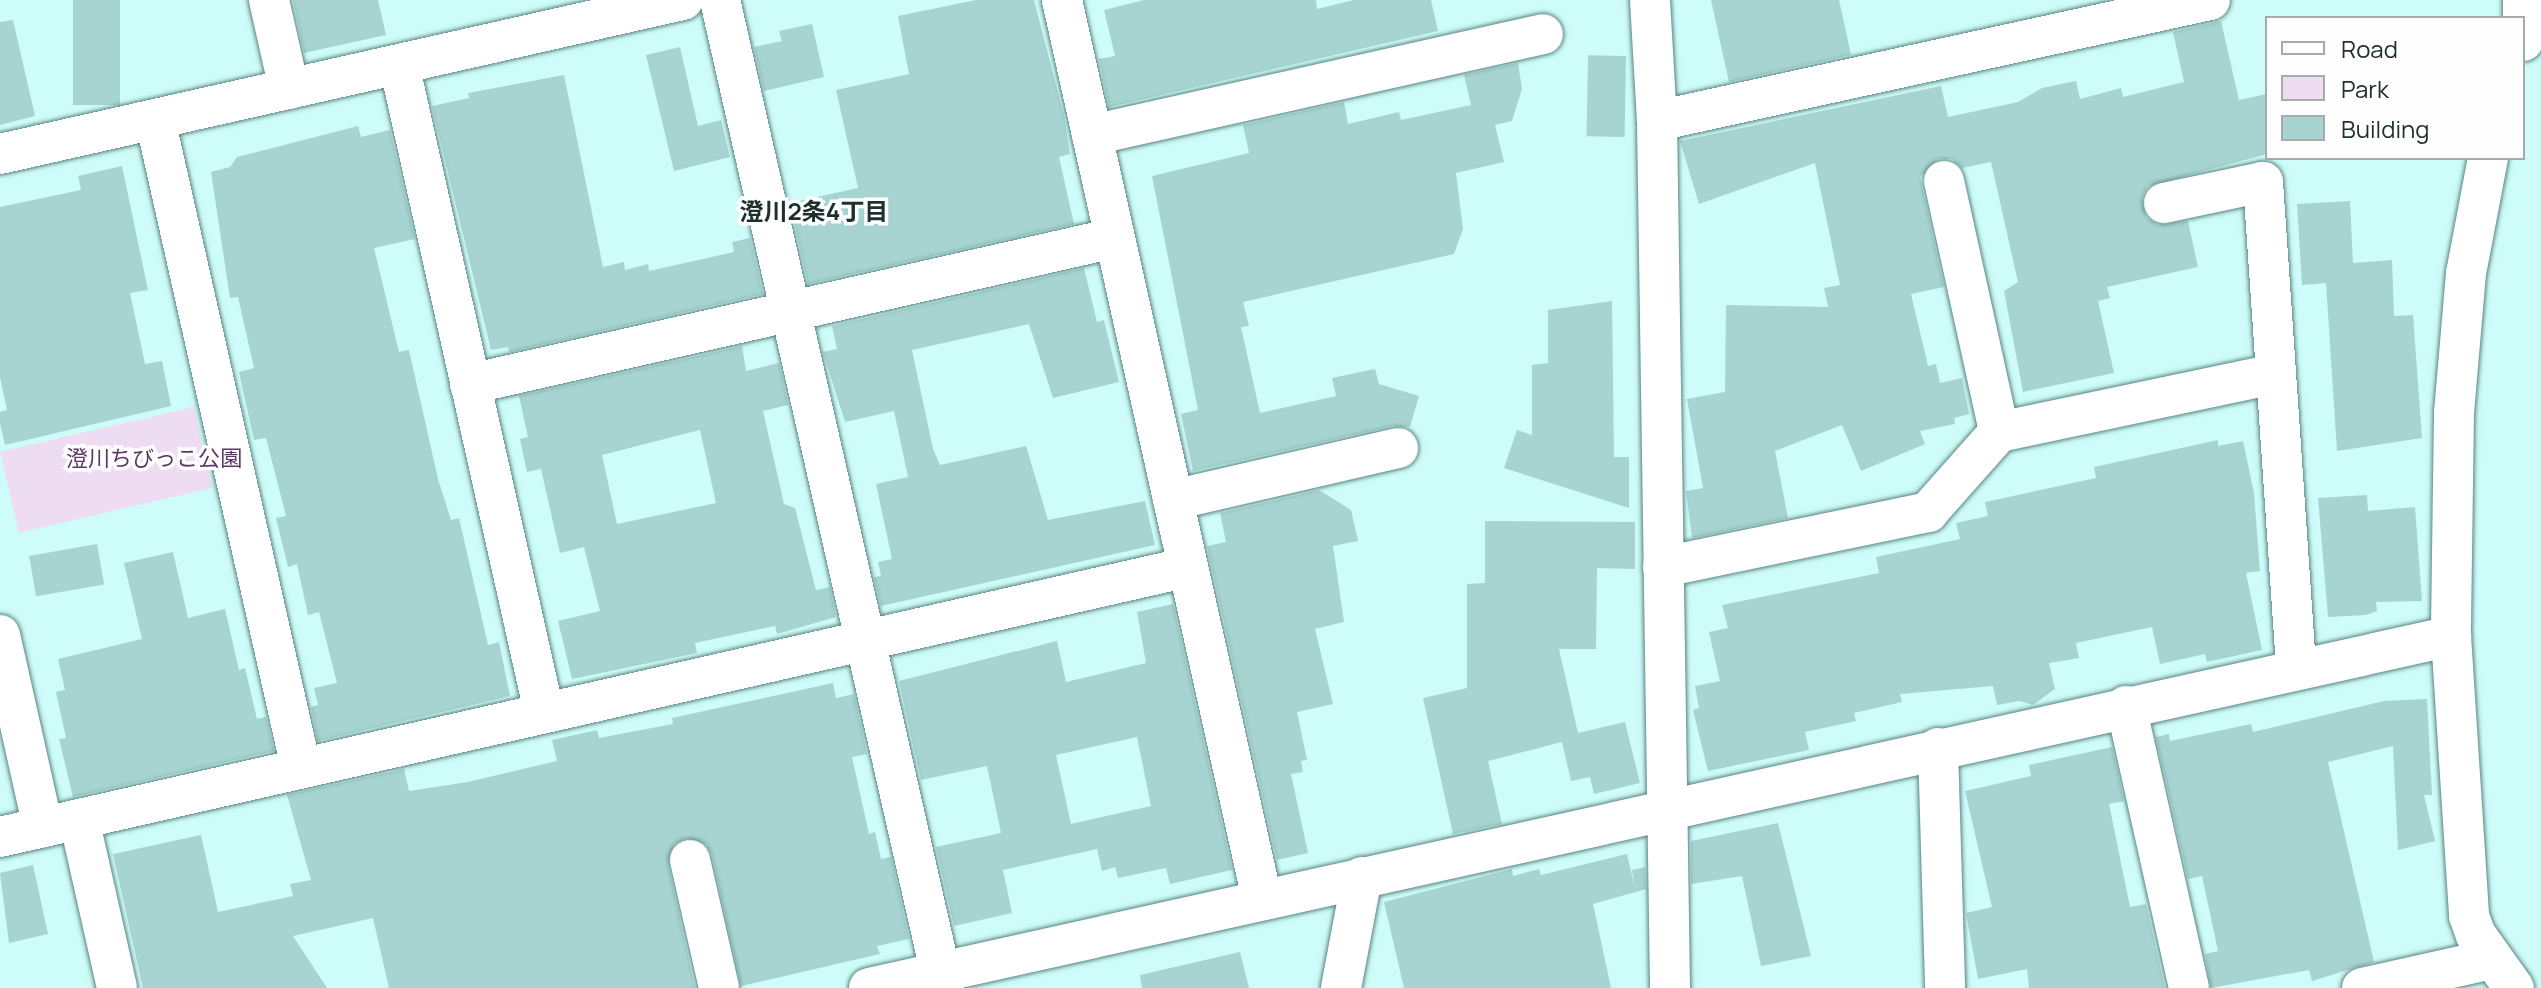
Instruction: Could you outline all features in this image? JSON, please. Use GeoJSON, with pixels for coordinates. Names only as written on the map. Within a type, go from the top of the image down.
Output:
{"type":"FeatureCollection","features":[{"type":"Feature","properties":{"kind":"street"},"geometry":{"type":"LineString","coordinates":[[269,0],[289,89]]}},
{"type":"Feature","properties":{"kind":"street"},"geometry":{"type":"LineString","coordinates":[[0,154],[683,0]]}},
{"type":"Feature","properties":{"kind":"street"},"geometry":{"type":"LineString","coordinates":[[720,0],[942,980]]}},
{"type":"Feature","properties":{"kind":"street"},"geometry":{"type":"LineString","coordinates":[[1062,0],[1262,899]]}},
{"type":"Feature","properties":{"kind":"street"},"geometry":{"type":"LineString","coordinates":[[1650,0],[1657,121],[1670,988]]}},
{"type":"Feature","properties":{"kind":"street"},"geometry":{"type":"LineString","coordinates":[[1657,121],[2210,0]]}},
{"type":"Feature","properties":{"kind":"street"},"geometry":{"type":"LineString","coordinates":[[1092,135],[1543,34]]}},
{"type":"Feature","properties":{"kind":"street"},"geometry":{"type":"LineString","coordinates":[[399,64],[544,712]]}},
{"type":"Feature","properties":{"kind":"street"},"geometry":{"type":"LineString","coordinates":[[155,119],[301,768]]}},
{"type":"Feature","properties":{"kind":"street"},"geometry":{"type":"LineString","coordinates":[[2362,988],[2503,974],[2469,916],[2463,873],[2451,636],[2454,412],[2466,273],[2488,160]]}},
{"type":"Feature","properties":{"kind":"street"},"geometry":{"type":"LineString","coordinates":[[1944,181],[1999,432]]}},
{"type":"Feature","properties":{"kind":"street"},"geometry":{"type":"LineString","coordinates":[[2164,203],[2263,182],[2296,669]]}},
{"type":"Feature","properties":{"kind":"street"},"geometry":{"type":"LineString","coordinates":[[470,384],[1114,238]]}},
{"type":"Feature","properties":{"kind":"street"},"geometry":{"type":"LineString","coordinates":[[1663,567],[1928,512],[1999,432],[2275,374]]}},
{"type":"Feature","properties":{"kind":"street"},"geometry":{"type":"LineString","coordinates":[[1173,500],[1398,448]]}},
{"type":"Feature","properties":{"kind":"street"},"geometry":{"type":"LineString","coordinates":[[0,837],[1188,567]]}},
{"type":"Feature","properties":{"kind":"street"},"geometry":{"type":"LineString","coordinates":[[0,635],[117,988]]}},
{"type":"Feature","properties":{"kind":"street"},"geometry":{"type":"LineString","coordinates":[[869,988],[942,980],[1262,899],[2451,636]]}},
{"type":"Feature","properties":{"kind":"street"},"geometry":{"type":"LineString","coordinates":[[2126,706],[2189,988]]}},
{"type":"Feature","properties":{"kind":"street"},"geometry":{"type":"LineString","coordinates":[[1938,748],[1945,988]]}},
{"type":"Feature","properties":{"kind":"street"},"geometry":{"type":"LineString","coordinates":[[690,860],[719,988]]}},
{"type":"Feature","properties":{"kind":"street"},"geometry":{"type":"LineString","coordinates":[[1341,988],[1362,877]]}},
{"type":"Feature","properties":{"kind":"green space","name":"澄川ちびっこ公園"},"geometry":{"type":"Polygon","coordinates":[[[194,407],[213,488],[19,533],[0,452],[194,407]]]}},
{"type":"Feature","properties":{"kind":"building"},"geometry":{"type":"Polygon","coordinates":[[[73,0],[120,0],[120,105],[73,105],[73,0]]]}},
{"type":"Feature","properties":{"kind":"building"},"geometry":{"type":"Polygon","coordinates":[[[293,0],[378,0],[386,35],[304,53],[293,0]]]}},
{"type":"Feature","properties":{"kind":"building"},"geometry":{"type":"Polygon","coordinates":[[[976,0],[1034,0],[1064,116],[1070,154],[1059,157],[1074,224],[808,284],[790,203],[858,188],[836,90],[909,74],[898,16],[976,0]]]}},
{"type":"Feature","properties":{"kind":"building"},"geometry":{"type":"Polygon","coordinates":[[[1144,0],[1316,0],[1317,9],[1354,0],[1431,0],[1438,31],[1109,107],[1099,59],[1115,56],[1104,10],[1144,0]]]}},
{"type":"Feature","properties":{"kind":"building"},"geometry":{"type":"Polygon","coordinates":[[[1711,0],[1839,0],[1851,55],[1729,82],[1711,0]]]}},
{"type":"Feature","properties":{"kind":"building"},"geometry":{"type":"Polygon","coordinates":[[[13,20],[35,116],[0,125],[0,22],[13,20]]]}},
{"type":"Feature","properties":{"kind":"building"},"geometry":{"type":"Polygon","coordinates":[[[2221,21],[2239,100],[2265,94],[2265,155],[2148,186],[2142,197],[2146,218],[2158,225],[2188,221],[2198,267],[2107,287],[2110,298],[2098,301],[2114,373],[2023,392],[2004,291],[2018,282],[1991,162],[1962,168],[1952,159],[1938,159],[1920,177],[1944,287],[1911,294],[1928,366],[1936,364],[1940,383],[1962,378],[1969,414],[1954,418],[1955,424],[1920,431],[1925,444],[1861,471],[1842,425],[1775,451],[1788,518],[1692,538],[1686,491],[1703,488],[1687,399],[1725,392],[1726,305],[1828,307],[1824,288],[1840,285],[1815,163],[1699,204],[1680,141],[1941,86],[1948,117],[2018,102],[2042,88],[2076,81],[2080,99],[2121,88],[2123,97],[2184,82],[2173,32],[2221,21]]]}},
{"type":"Feature","properties":{"kind":"building"},"geometry":{"type":"Polygon","coordinates":[[[812,24],[824,77],[764,91],[754,47],[782,41],[779,31],[812,24]]]}},
{"type":"Feature","properties":{"kind":"building"},"geometry":{"type":"Polygon","coordinates":[[[680,47],[698,126],[721,120],[730,157],[674,171],[646,55],[680,47]]]}},
{"type":"Feature","properties":{"kind":"building"},"geometry":{"type":"Polygon","coordinates":[[[1588,55],[1626,56],[1625,137],[1587,136],[1588,55]]]}},
{"type":"Feature","properties":{"kind":"building"},"geometry":{"type":"Polygon","coordinates":[[[1518,63],[1522,89],[1512,121],[1495,125],[1504,162],[1456,173],[1463,229],[1454,254],[1243,302],[1249,326],[1241,327],[1260,413],[1336,396],[1332,378],[1375,369],[1379,384],[1419,396],[1410,427],[1393,426],[1193,471],[1181,414],[1198,410],[1152,176],[1249,153],[1243,125],[1344,102],[1348,124],[1399,112],[1401,120],[1471,105],[1464,75],[1518,63]]]}},
{"type":"Feature","properties":{"kind":"building"},"geometry":{"type":"Polygon","coordinates":[[[564,75],[603,267],[624,262],[625,270],[648,264],[649,271],[734,252],[732,242],[750,238],[763,294],[509,352],[508,347],[491,350],[432,106],[469,98],[468,93],[564,75]]]}},
{"type":"Feature","properties":{"kind":"building"},"geometry":{"type":"Polygon","coordinates":[[[358,126],[361,137],[390,130],[415,239],[374,248],[399,352],[409,350],[438,479],[451,520],[459,518],[488,645],[499,642],[510,696],[318,741],[311,707],[318,705],[314,688],[337,683],[319,612],[308,615],[297,564],[288,567],[276,518],[286,516],[266,438],[254,440],[239,372],[254,368],[238,297],[230,298],[211,172],[230,167],[237,157],[358,126]]]}},
{"type":"Feature","properties":{"kind":"building"},"geometry":{"type":"Polygon","coordinates":[[[122,166],[148,290],[130,293],[145,364],[162,361],[171,406],[5,445],[0,423],[0,412],[7,410],[0,377],[0,207],[81,190],[78,176],[122,166]]]}},
{"type":"Feature","properties":{"kind":"building"},"geometry":{"type":"Polygon","coordinates":[[[2350,201],[2353,263],[2392,260],[2394,316],[2413,315],[2422,438],[2337,451],[2326,283],[2302,285],[2297,204],[2350,201]]]}},
{"type":"Feature","properties":{"kind":"building"},"geometry":{"type":"Polygon","coordinates":[[[1084,268],[1097,322],[1104,320],[1119,382],[1053,398],[1029,324],[912,350],[933,449],[940,465],[1026,446],[1048,520],[1145,501],[1155,545],[881,606],[874,577],[881,576],[878,562],[892,559],[876,484],[908,477],[894,411],[845,422],[823,352],[837,349],[832,326],[1084,268]]]}},
{"type":"Feature","properties":{"kind":"building"},"geometry":{"type":"Polygon","coordinates":[[[1612,301],[1614,457],[1629,457],[1629,508],[1504,468],[1517,430],[1532,435],[1532,365],[1548,363],[1548,310],[1612,301]]]}},
{"type":"Feature","properties":{"kind":"building"},"geometry":{"type":"Polygon","coordinates":[[[742,346],[746,371],[779,363],[788,405],[763,411],[784,504],[795,508],[816,590],[830,587],[836,617],[777,634],[775,626],[695,643],[697,653],[572,679],[558,621],[600,611],[584,547],[560,553],[541,469],[527,472],[520,439],[528,437],[519,396],[742,346]],[[700,430],[602,455],[617,524],[716,503],[700,430]]]}},
{"type":"Feature","properties":{"kind":"building"},"geometry":{"type":"Polygon","coordinates":[[[2218,440],[2218,446],[2243,441],[2254,493],[2260,571],[2246,573],[2262,650],[2207,662],[2205,654],[2160,664],[2152,627],[2076,643],[2079,658],[2049,663],[2055,689],[2033,705],[2019,701],[1997,705],[1993,686],[1900,694],[1902,702],[1854,713],[1856,721],[1805,732],[1809,750],[1708,771],[1693,710],[1699,708],[1695,686],[1720,681],[1709,632],[1728,628],[1722,605],[1879,573],[1876,557],[1960,539],[1956,523],[1988,516],[1985,502],[2096,478],[2094,467],[2218,440]]]}},
{"type":"Feature","properties":{"kind":"building"},"geometry":{"type":"Polygon","coordinates":[[[1319,490],[1351,510],[1358,541],[1333,546],[1344,622],[1315,629],[1333,704],[1297,712],[1307,760],[1301,761],[1303,772],[1291,774],[1308,853],[1277,860],[1207,546],[1226,542],[1220,513],[1319,490]]]}},
{"type":"Feature","properties":{"kind":"building"},"geometry":{"type":"Polygon","coordinates":[[[2367,495],[2368,511],[2415,507],[2422,601],[2376,602],[2377,611],[2366,615],[2328,617],[2318,498],[2367,495]]]}},
{"type":"Feature","properties":{"kind":"building"},"geometry":{"type":"Polygon","coordinates":[[[1485,521],[1635,522],[1635,569],[1597,568],[1596,649],[1559,649],[1578,733],[1625,722],[1640,783],[1594,794],[1590,777],[1571,781],[1562,742],[1488,761],[1502,824],[1453,834],[1423,698],[1467,688],[1467,584],[1485,583],[1485,521]]]}},
{"type":"Feature","properties":{"kind":"building"},"geometry":{"type":"Polygon","coordinates":[[[97,544],[104,584],[36,596],[29,556],[97,544]]]}},
{"type":"Feature","properties":{"kind":"building"},"geometry":{"type":"Polygon","coordinates":[[[173,552],[188,618],[225,609],[239,670],[245,668],[257,719],[266,717],[274,751],[73,797],[59,739],[66,738],[56,692],[65,690],[58,659],[142,639],[124,563],[173,552]]]}},
{"type":"Feature","properties":{"kind":"building"},"geometry":{"type":"Polygon","coordinates":[[[1173,604],[1232,870],[1170,884],[1166,868],[1118,878],[1115,867],[1102,871],[1097,849],[1003,870],[1012,913],[954,926],[936,847],[1001,833],[987,766],[921,780],[899,681],[1057,641],[1066,682],[1146,663],[1137,612],[1173,604]],[[1137,737],[1056,755],[1071,824],[1151,806],[1137,737]]]}},
{"type":"Feature","properties":{"kind":"building"},"geometry":{"type":"Polygon","coordinates":[[[833,683],[836,698],[854,694],[867,754],[852,757],[869,834],[875,832],[881,859],[891,857],[909,939],[877,946],[880,954],[741,986],[712,855],[706,844],[686,838],[674,844],[668,864],[695,988],[389,988],[373,918],[293,936],[327,988],[143,988],[113,854],[201,835],[218,912],[293,896],[290,884],[311,880],[287,795],[404,769],[409,791],[468,782],[557,761],[552,740],[597,730],[599,738],[673,724],[672,718],[833,683]]]}},
{"type":"Feature","properties":{"kind":"building"},"geometry":{"type":"Polygon","coordinates":[[[2427,699],[2432,795],[2424,795],[2435,841],[2398,850],[2393,746],[2328,762],[2374,962],[2312,981],[2309,970],[2211,988],[2205,954],[2218,951],[2202,876],[2188,879],[2156,737],[2169,734],[2170,741],[2251,724],[2253,732],[2384,701],[2427,699]]]}},
{"type":"Feature","properties":{"kind":"building"},"geometry":{"type":"Polygon","coordinates":[[[2112,747],[2124,801],[2109,804],[2130,907],[2146,904],[2165,988],[2029,988],[2027,969],[1978,979],[1966,913],[1992,907],[1965,791],[2031,776],[2029,765],[2112,747]]]}},
{"type":"Feature","properties":{"kind":"building"},"geometry":{"type":"Polygon","coordinates":[[[1778,823],[1811,956],[1761,966],[1742,876],[1691,884],[1691,841],[1778,823]]]}},
{"type":"Feature","properties":{"kind":"building"},"geometry":{"type":"Polygon","coordinates":[[[1627,854],[1635,888],[1632,870],[1645,867],[1646,889],[1593,904],[1611,988],[1404,988],[1384,902],[1512,869],[1513,876],[1539,869],[1541,875],[1627,854]]]}},
{"type":"Feature","properties":{"kind":"building"},"geometry":{"type":"Polygon","coordinates":[[[33,865],[48,934],[9,943],[0,873],[33,865]]]}},
{"type":"Feature","properties":{"kind":"building"},"geometry":{"type":"Polygon","coordinates":[[[1240,952],[1249,988],[1142,988],[1140,975],[1240,952]]]}},
{"type":"Feature","properties":{"kind":"district","name":"澄川2条4丁目"},"geometry":{"type":"Point","coordinates":[814,211]}}]}
